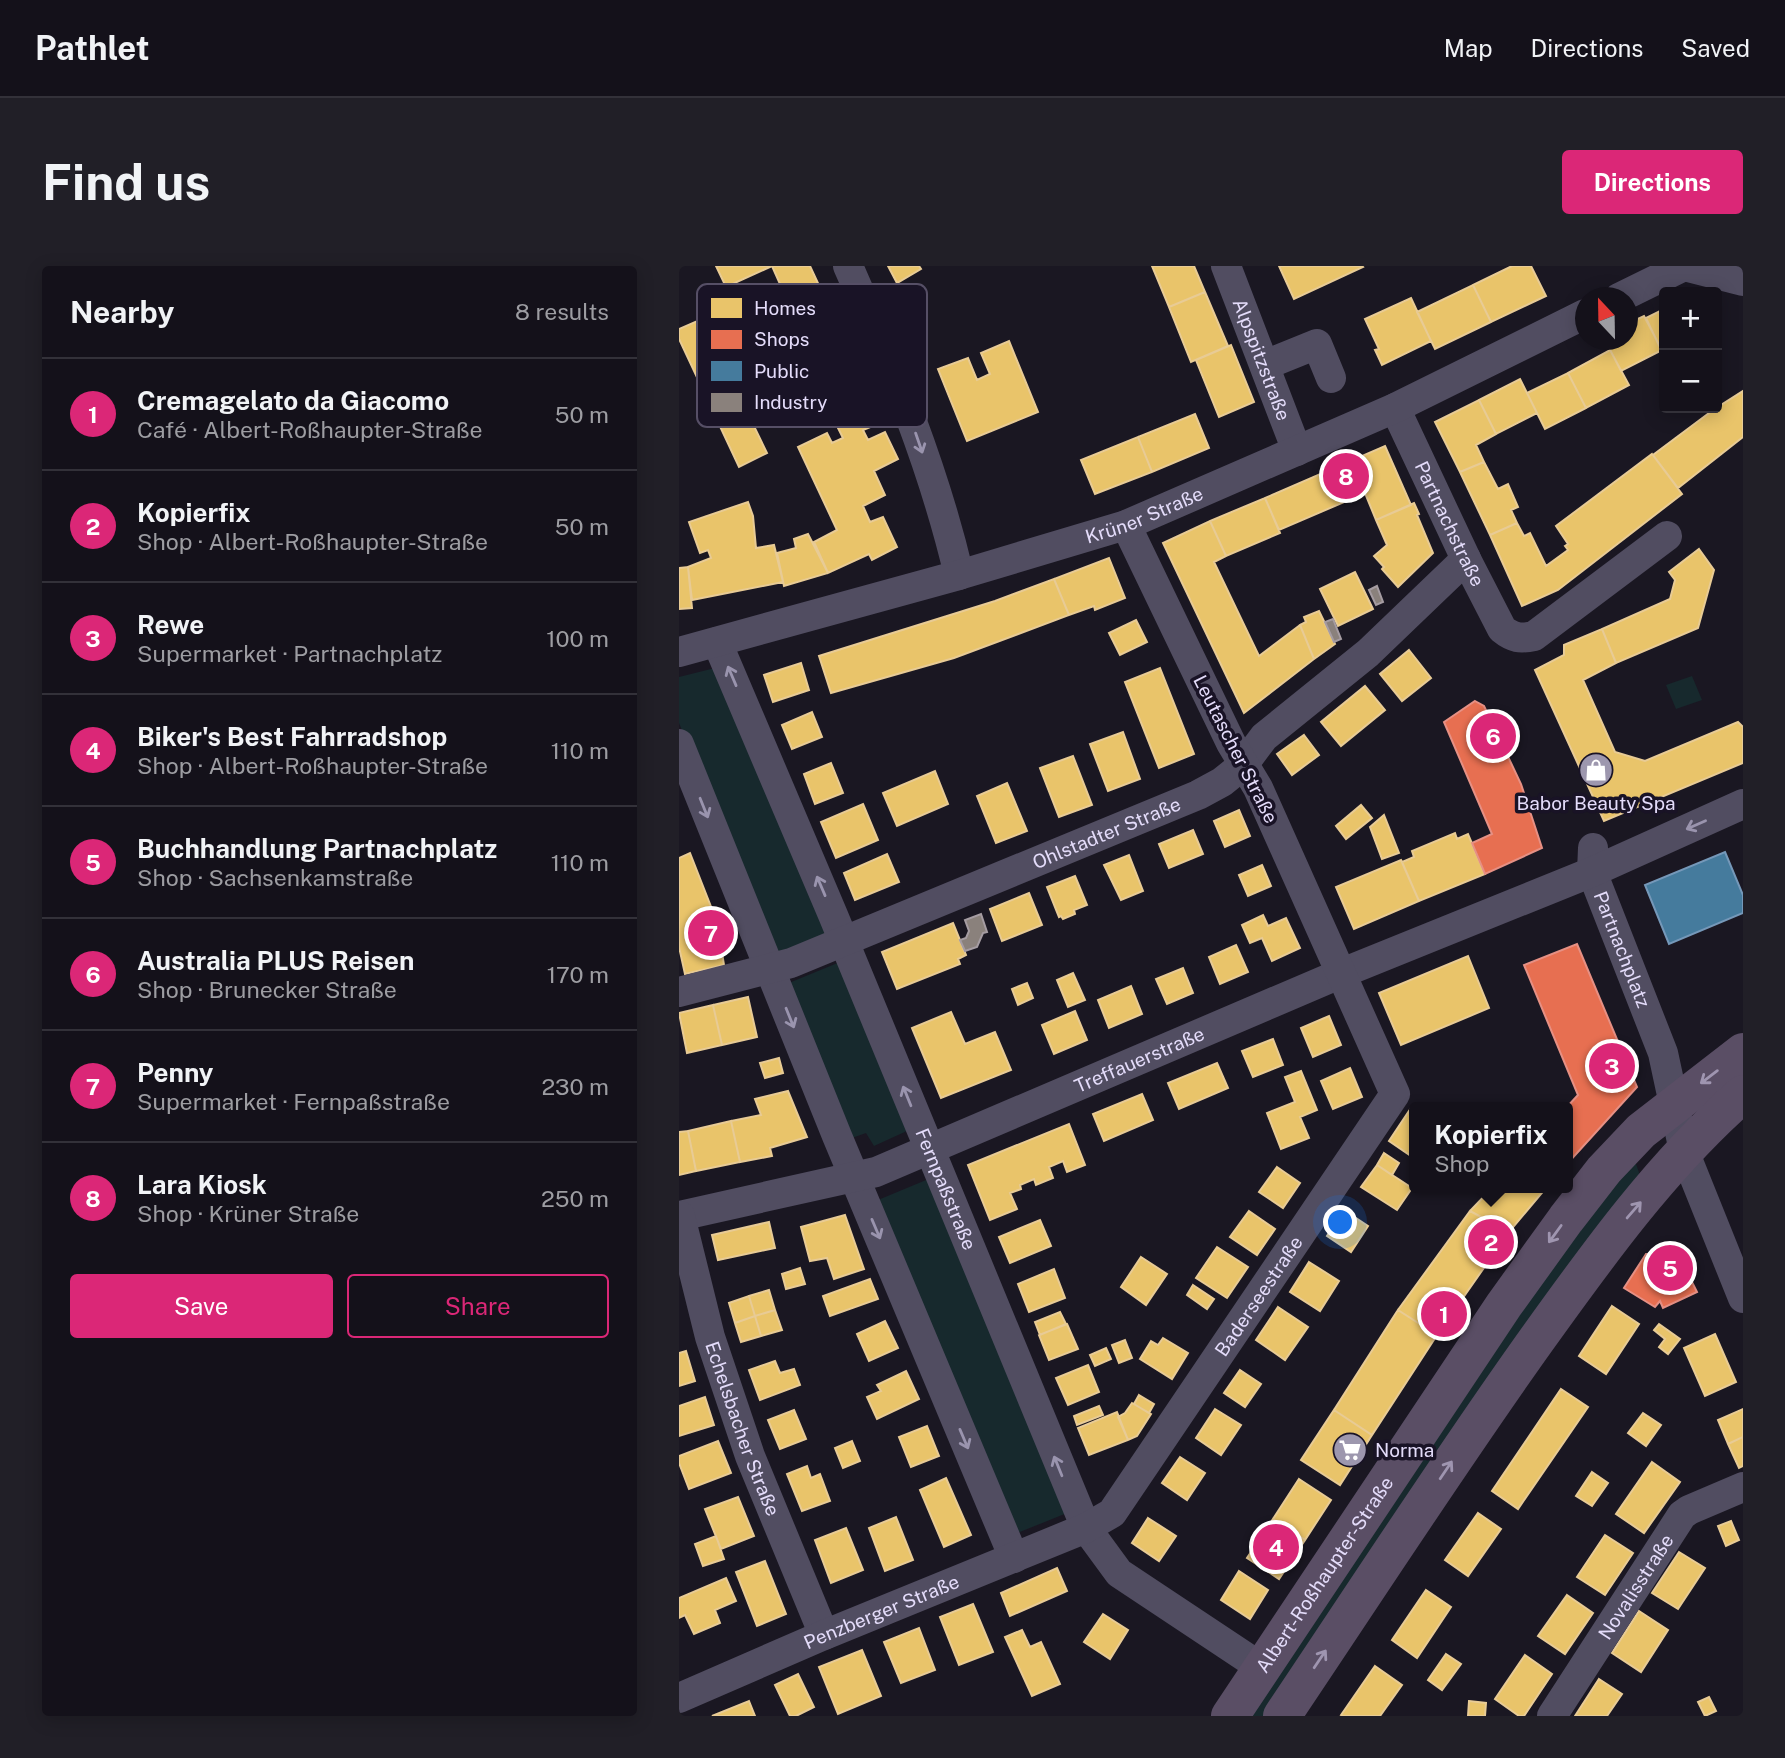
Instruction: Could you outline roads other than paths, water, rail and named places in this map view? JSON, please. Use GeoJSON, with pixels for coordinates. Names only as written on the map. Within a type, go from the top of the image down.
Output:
{"type":"FeatureCollection","features":[{"type":"Feature","properties":{"kind":"main road","name":"Albert-Roßhaupter-Straße"},"geometry":{"type":"LineString","coordinates":[[1230,1716],[1504,1305],[1566,1219],[1604,1170],[1641,1131],[1743,1052]]}},
{"type":"Feature","properties":{"kind":"main road"},"geometry":{"type":"LineString","coordinates":[[1282,1716],[1485,1412],[1617,1229],[1684,1151],[1714,1119],[1743,1094]]}},
{"type":"Feature","properties":{"kind":"street"},"geometry":{"type":"LineString","coordinates":[[848,266],[856,284]]}},
{"type":"Feature","properties":{"kind":"street","name":"Alpspitzstraße"},"geometry":{"type":"LineString","coordinates":[[1226,266],[1297,451]]}},
{"type":"Feature","properties":{"kind":"street"},"geometry":{"type":"LineString","coordinates":[[1638,288],[1683,266],[1743,281]]}},
{"type":"Feature","properties":{"kind":"street","name":"Krüner Straße"},"geometry":{"type":"LineString","coordinates":[[679,652],[959,575],[1126,525],[1395,408],[1575,319]]}},
{"type":"Feature","properties":{"kind":"street"},"geometry":{"type":"LineString","coordinates":[[1265,365],[1317,344],[1331,377]]}},
{"type":"Feature","properties":{"kind":"street","name":"Partnachstraße"},"geometry":{"type":"LineString","coordinates":[[1395,408],[1466,559],[1502,629],[1511,636],[1521,639],[1534,636],[1667,536]]}},
{"type":"Feature","properties":{"kind":"street"},"geometry":{"type":"LineString","coordinates":[[913,427],[948,529],[959,575]]}},
{"type":"Feature","properties":{"kind":"street","name":"Leutascher Straße"},"geometry":{"type":"LineString","coordinates":[[1126,525],[1243,765],[1258,788],[1342,973]]}},
{"type":"Feature","properties":{"kind":"street","name":"Ohlstadter Straße"},"geometry":{"type":"LineString","coordinates":[[679,992],[771,969],[1198,795],[1222,782],[1243,765],[1264,737],[1368,653],[1466,559]]}},
{"type":"Feature","properties":{"kind":"street","name":"Fernpaßstraße"},"geometry":{"type":"LineString","coordinates":[[717,642],[1086,1528],[1119,1573],[1262,1668]]}},
{"type":"Feature","properties":{"kind":"street"},"geometry":{"type":"LineString","coordinates":[[679,744],[855,1178],[1014,1558]]}},
{"type":"Feature","properties":{"kind":"street","name":"Partnachplatz"},"geometry":{"type":"LineString","coordinates":[[1743,804],[1592,860],[1663,1053],[1676,1103],[1684,1151],[1743,1298]]}},
{"type":"Feature","properties":{"kind":"street","name":"Treffauerstraße"},"geometry":{"type":"LineString","coordinates":[[680,1216],[876,1172],[1342,973],[1592,860]]}},
{"type":"Feature","properties":{"kind":"street","name":"Baderseestraße"},"geometry":{"type":"LineString","coordinates":[[1086,1528],[1112,1513],[1395,1094],[1342,973]]}},
{"type":"Feature","properties":{"kind":"street","name":"Echelsbacher Straße"},"geometry":{"type":"LineString","coordinates":[[680,1216],[710,1337],[750,1456],[824,1635]]}},
{"type":"Feature","properties":{"kind":"street","name":"Novalisstraße"},"geometry":{"type":"LineString","coordinates":[[1552,1716],[1682,1515],[1743,1487]]}},
{"type":"Feature","properties":{"kind":"street","name":"Penzberger Straße"},"geometry":{"type":"LineString","coordinates":[[679,1698],[824,1635],[1086,1528]]}},
{"type":"Feature","properties":{"kind":"place","name":"Lara Kiosk"},"geometry":{"type":"Point","coordinates":[1346,476]}},
{"type":"Feature","properties":{"kind":"place","name":"Australia PLUS Reisen"},"geometry":{"type":"Point","coordinates":[1493,736]}},
{"type":"Feature","properties":{"kind":"place","name":"Babor Beauty Spa"},"geometry":{"type":"Point","coordinates":[1596,770]}},
{"type":"Feature","properties":{"kind":"place","name":"Penny"},"geometry":{"type":"Point","coordinates":[711,933]}},
{"type":"Feature","properties":{"kind":"place","name":"Rewe"},"geometry":{"type":"Point","coordinates":[1612,1066]}},
{"type":"Feature","properties":{"kind":"place","name":"Kopierfix"},"geometry":{"type":"Point","coordinates":[1491,1242]}},
{"type":"Feature","properties":{"kind":"place","name":"Buchhandlung Partnachplatz"},"geometry":{"type":"Point","coordinates":[1670,1268]}},
{"type":"Feature","properties":{"kind":"place","name":"Cremagelato da Giacomo"},"geometry":{"type":"Point","coordinates":[1444,1314]}},
{"type":"Feature","properties":{"kind":"place","name":"Norma"},"geometry":{"type":"Point","coordinates":[1350,1450]}},
{"type":"Feature","properties":{"kind":"place","name":"Biker's Best Fahrradshop"},"geometry":{"type":"Point","coordinates":[1276,1547]}}]}
